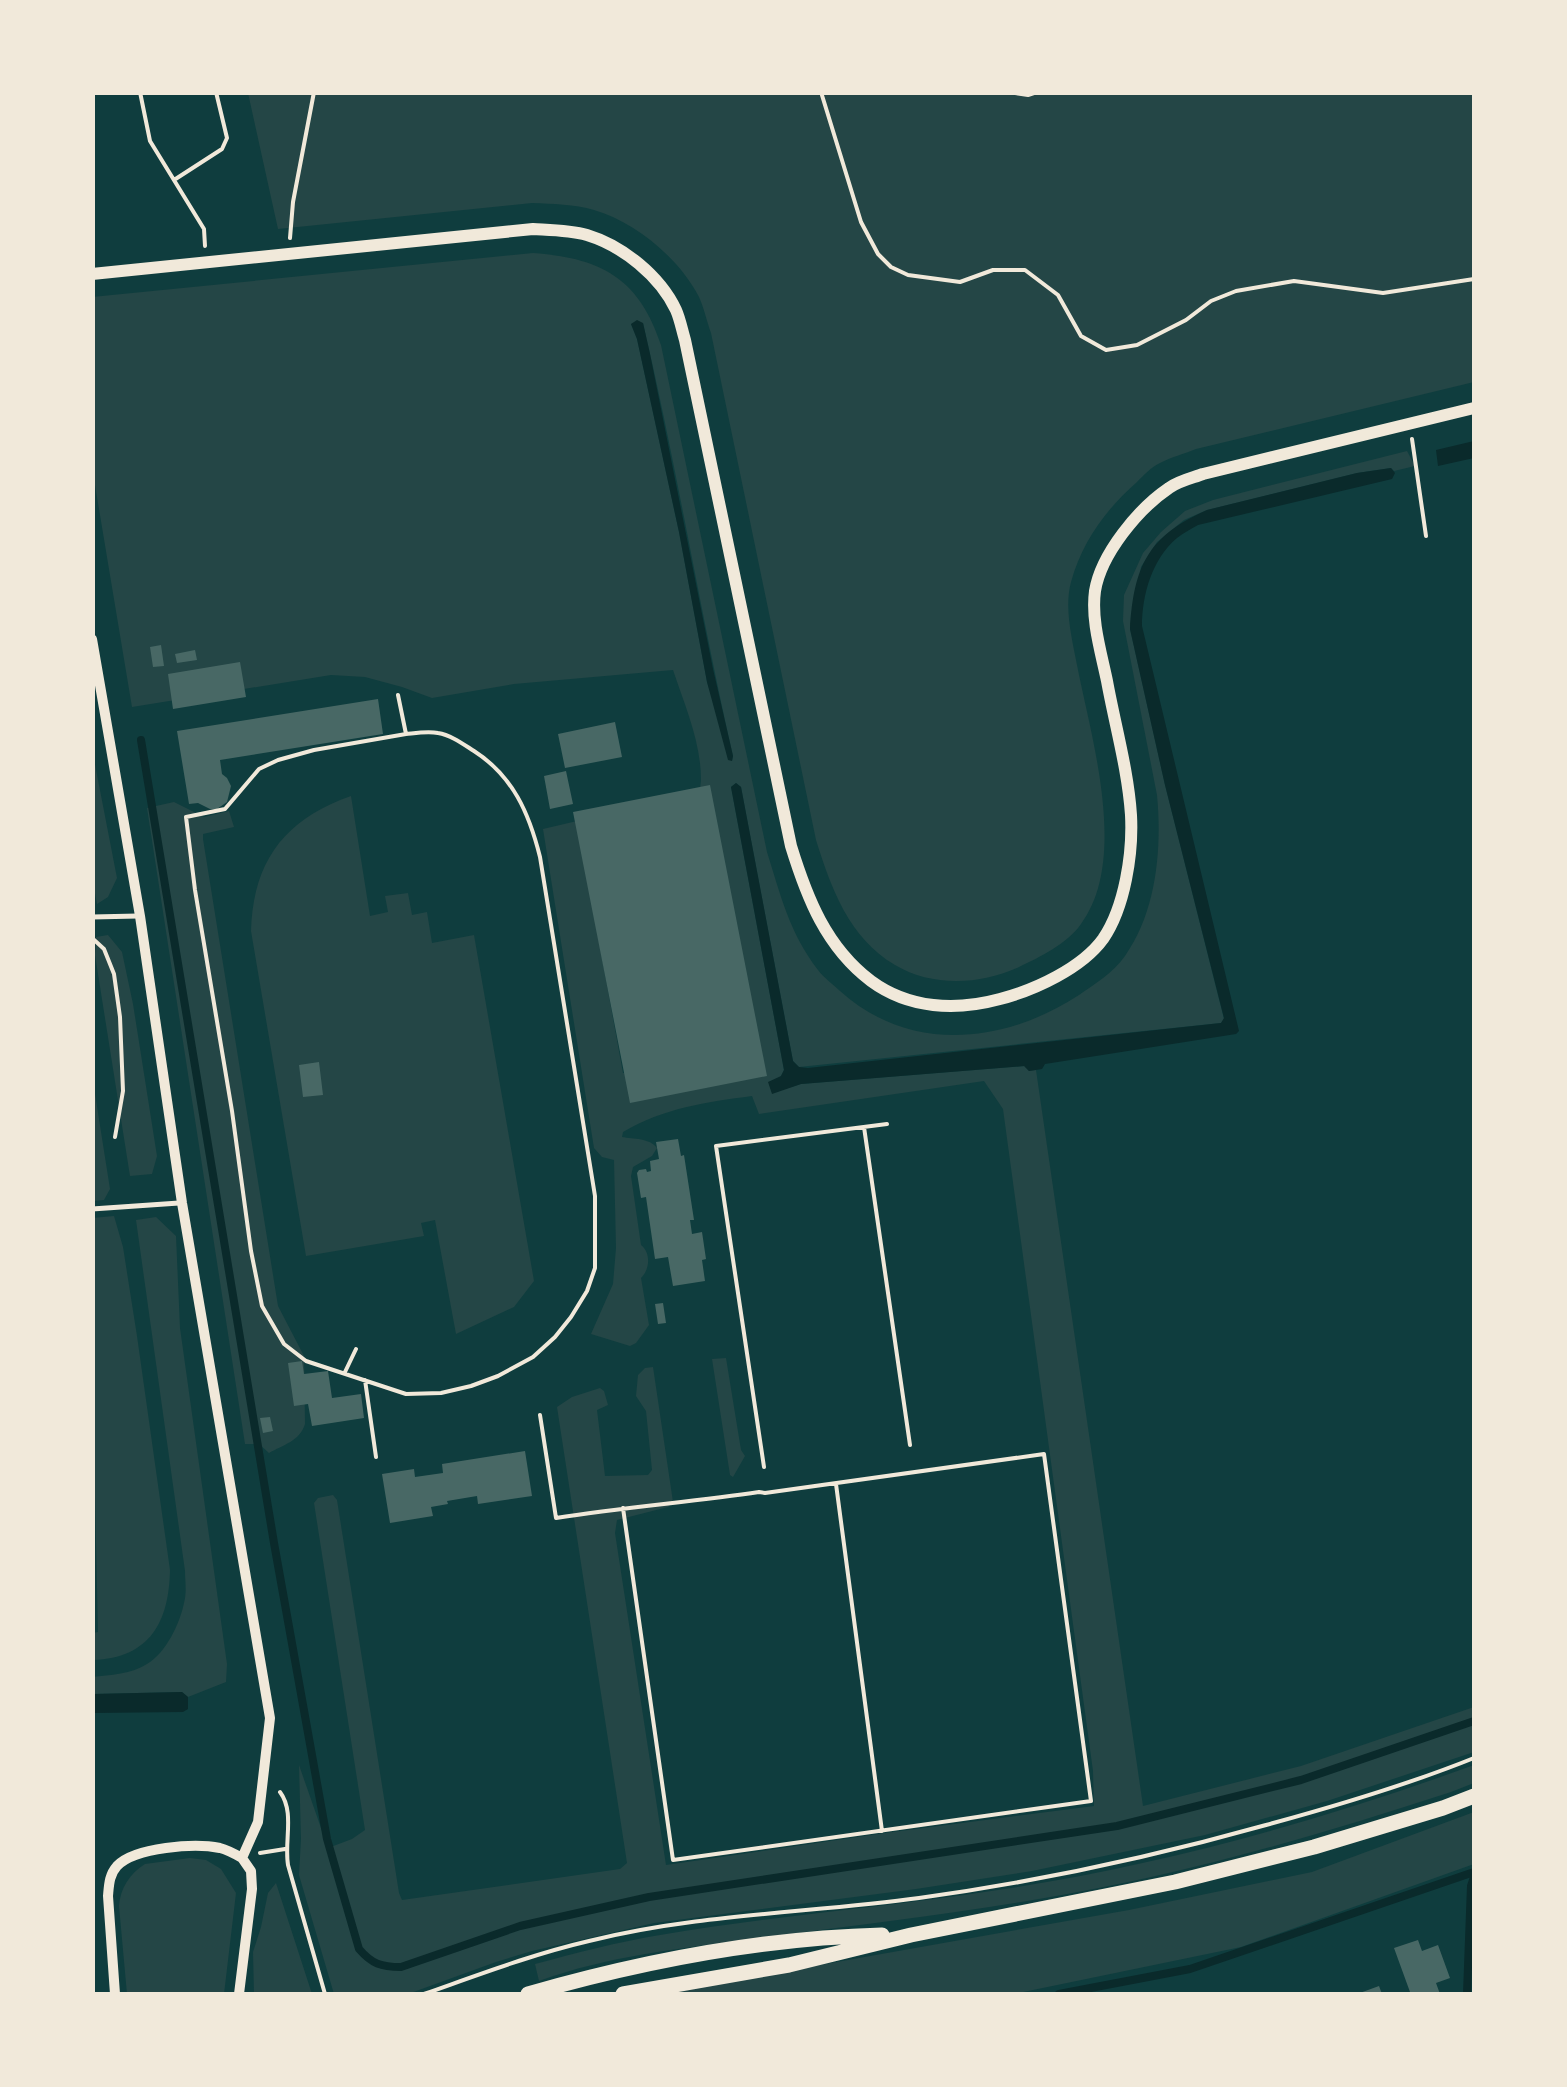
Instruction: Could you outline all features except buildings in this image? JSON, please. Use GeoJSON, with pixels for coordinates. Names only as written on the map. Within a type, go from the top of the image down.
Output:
{"type":"FeatureCollection","features":[{"type":"Feature","properties":{"kind":"main road"},"geometry":{"type":"LineString","coordinates":[[623,1994],[789,1965],[910,1934],[1176,1882],[1314,1847],[1474,1796]]}},
{"type":"Feature","properties":{"kind":"main road"},"geometry":{"type":"LineString","coordinates":[[528,1994],[592,1976],[747,1947],[826,1937],[910,1934]]}},
{"type":"Feature","properties":{"kind":"street"},"geometry":{"type":"LineString","coordinates":[[92,274],[533,229],[587,234],[633,258],[675,308],[685,340],[791,846],[817,919],[842,954],[871,980],[900,998],[930,1006],[988,1002],[1024,993],[1052,979],[1082,960],[1102,940],[1120,906],[1128,871],[1131,819],[1096,624],[1096,590],[1120,537],[1141,512],[1170,486],[1204,474],[1474,408]]}},
{"type":"Feature","properties":{"kind":"street"},"geometry":{"type":"LineString","coordinates":[[92,639],[140,916],[182,1203],[270,1718],[258,1822],[242,1858]]}},
{"type":"Feature","properties":{"kind":"street"},"geometry":{"type":"LineString","coordinates":[[115,1994],[108,1896],[109,1880],[116,1866],[130,1856],[148,1851],[201,1846],[224,1849],[242,1858],[250,1871],[252,1888],[239,1994]]}},
{"type":"Feature","properties":{"kind":"lane"},"geometry":{"type":"LineString","coordinates":[[92,917],[140,916]]}},
{"type":"Feature","properties":{"kind":"lane"},"geometry":{"type":"LineString","coordinates":[[92,1208],[182,1203]]}},
{"type":"Feature","properties":{"kind":"path"},"geometry":{"type":"LineString","coordinates":[[140,92],[150,142],[204,230],[206,247]]}},
{"type":"Feature","properties":{"kind":"path"},"geometry":{"type":"LineString","coordinates":[[174,180],[222,148],[226,138],[216,92]]}},
{"type":"Feature","properties":{"kind":"path"},"geometry":{"type":"LineString","coordinates":[[290,238],[314,92]]}},
{"type":"Feature","properties":{"kind":"path"},"geometry":{"type":"LineString","coordinates":[[821,92],[861,222],[890,268],[908,275],[960,282],[993,270],[1025,270],[1058,296],[1081,336],[1106,350],[1138,345],[1186,320],[1210,301],[1236,291],[1294,281],[1384,293],[1474,279]]}},
{"type":"Feature","properties":{"kind":"path"},"geometry":{"type":"LineString","coordinates":[[1009,92],[1036,92]]}},
{"type":"Feature","properties":{"kind":"path"},"geometry":{"type":"LineString","coordinates":[[1410,424],[1426,536]]}},
{"type":"Feature","properties":{"kind":"path"},"geometry":{"type":"LineString","coordinates":[[398,695],[406,734]]}},
{"type":"Feature","properties":{"kind":"path"},"geometry":{"type":"LineString","coordinates":[[439,733],[486,758],[509,781],[534,831],[595,1196],[594,1268],[587,1291],[556,1338],[533,1357],[498,1376],[441,1393],[406,1394],[344,1373],[306,1361],[284,1344],[262,1306],[186,817],[225,809],[258,769],[278,760],[406,734],[439,733]]}},
{"type":"Feature","properties":{"kind":"path"},"geometry":{"type":"LineString","coordinates":[[92,938],[104,949],[114,974],[120,1017],[123,1091],[115,1137]]}},
{"type":"Feature","properties":{"kind":"path"},"geometry":{"type":"LineString","coordinates":[[764,1467],[716,1146],[887,1124]]}},
{"type":"Feature","properties":{"kind":"path"},"geometry":{"type":"LineString","coordinates":[[864,1127],[910,1445]]}},
{"type":"Feature","properties":{"kind":"path"},"geometry":{"type":"LineString","coordinates":[[344,1373],[356,1349]]}},
{"type":"Feature","properties":{"kind":"path"},"geometry":{"type":"LineString","coordinates":[[365,1380],[376,1457]]}},
{"type":"Feature","properties":{"kind":"path"},"geometry":{"type":"LineString","coordinates":[[540,1415],[556,1518],[623,1508],[836,1484],[1044,1454],[1091,1801],[673,1860],[623,1508]]}},
{"type":"Feature","properties":{"kind":"path"},"geometry":{"type":"LineString","coordinates":[[836,1484],[882,1831]]}},
{"type":"Feature","properties":{"kind":"path"},"geometry":{"type":"LineString","coordinates":[[424,1994],[589,1940],[718,1919],[919,1898],[1189,1846],[1329,1808],[1474,1758]]}},
{"type":"Feature","properties":{"kind":"path"},"geometry":{"type":"LineString","coordinates":[[265,1775],[286,1802],[288,1865],[325,1994]]}},
{"type":"Feature","properties":{"kind":"shaded area"},"geometry":{"type":"Polygon","coordinates":[[[248,93],[1474,93],[1474,382],[1196,449],[1154,467],[1115,503],[1082,553],[1068,602],[1102,797],[1103,866],[1095,897],[1081,924],[1068,938],[1019,967],[972,980],[924,977],[895,965],[865,941],[835,894],[822,858],[711,333],[699,297],[680,269],[654,243],[625,223],[594,210],[563,205],[532,203],[278,229],[248,93]]]}},
{"type":"Feature","properties":{"kind":"shaded area"},"geometry":{"type":"Polygon","coordinates":[[[533,253],[579,260],[598,267],[629,288],[652,322],[661,345],[767,852],[787,913],[808,956],[840,991],[867,1011],[896,1025],[927,1033],[989,1032],[1050,1011],[1110,972],[1136,938],[1151,899],[1159,836],[1157,795],[1123,621],[1124,595],[1143,553],[1185,511],[1213,500],[1407,451],[1415,466],[1357,473],[1207,510],[1184,520],[1157,542],[1141,567],[1130,629],[1224,1019],[1221,1023],[799,1067],[793,1061],[741,787],[736,783],[731,787],[784,1070],[772,1093],[801,1084],[1025,1066],[1029,1071],[1036,1070],[1143,1806],[1301,1766],[1474,1707],[1474,1752],[1327,1801],[1205,1835],[1032,1871],[654,1923],[532,1951],[408,1994],[334,1994],[299,1875],[299,1765],[328,1848],[365,1830],[314,1503],[318,1498],[333,1495],[337,1500],[402,1900],[620,1869],[627,1863],[557,1407],[572,1397],[600,1388],[608,1405],[597,1410],[605,1476],[648,1475],[652,1470],[646,1411],[636,1396],[638,1375],[645,1368],[653,1367],[673,1502],[668,1507],[617,1520],[615,1533],[666,1865],[1094,1806],[1093,1771],[1003,1109],[984,1081],[759,1114],[752,1096],[735,1098],[670,1112],[623,1132],[622,1137],[646,1141],[657,1148],[652,1156],[633,1167],[631,1176],[641,1245],[648,1257],[641,1278],[649,1325],[630,1346],[591,1334],[613,1284],[614,1160],[602,1157],[594,1148],[543,829],[577,821],[623,1073],[669,1067],[701,780],[695,738],[673,670],[514,684],[432,698],[365,677],[331,675],[132,707],[93,473],[92,297],[533,253]],[[643,323],[631,324],[679,532],[707,682],[732,761],[733,756],[643,323]]]}},
{"type":"Feature","properties":{"kind":"shaded area"},"geometry":{"type":"Polygon","coordinates":[[[637,320],[643,323],[650,354],[732,761],[728,760],[707,682],[679,532],[631,324],[637,320]]]}},
{"type":"Feature","properties":{"kind":"shaded area"},"geometry":{"type":"Polygon","coordinates":[[[1474,441],[1474,458],[1438,466],[1436,450],[1474,441]]]}},
{"type":"Feature","properties":{"kind":"shaded area"},"geometry":{"type":"Polygon","coordinates":[[[1391,468],[1395,473],[1392,479],[1198,525],[1168,547],[1146,590],[1142,626],[1239,1031],[1045,1064],[1042,1069],[1029,1071],[1024,1066],[801,1084],[772,1094],[768,1082],[784,1070],[731,787],[736,783],[741,787],[793,1061],[799,1067],[1221,1023],[1224,1018],[1130,629],[1135,587],[1158,542],[1207,510],[1391,468]]]}},
{"type":"Feature","properties":{"kind":"shaded area"},"geometry":{"type":"Polygon","coordinates":[[[92,749],[117,878],[108,897],[97,904],[92,878],[92,749]]]}},
{"type":"Feature","properties":{"kind":"shaded area"},"geometry":{"type":"Polygon","coordinates":[[[351,796],[370,916],[388,912],[385,896],[408,893],[412,915],[427,912],[432,943],[474,935],[534,1281],[514,1307],[456,1334],[435,1220],[421,1223],[424,1236],[306,1256],[251,931],[253,906],[266,864],[291,830],[351,796]]]}},
{"type":"Feature","properties":{"kind":"shaded area"},"geometry":{"type":"Polygon","coordinates":[[[174,802],[204,817],[229,811],[234,827],[203,834],[203,839],[278,1306],[304,1356],[303,1430],[269,1453],[259,1444],[245,1444],[147,808],[174,802]]]}},
{"type":"Feature","properties":{"kind":"shaded area"},"geometry":{"type":"Polygon","coordinates":[[[108,935],[122,952],[133,1004],[157,1156],[152,1174],[130,1176],[95,955],[96,937],[108,935]]]}},
{"type":"Feature","properties":{"kind":"shaded area"},"geometry":{"type":"Polygon","coordinates":[[[93,1081],[110,1189],[104,1200],[93,1201],[93,1081]]]}},
{"type":"Feature","properties":{"kind":"shaded area"},"geometry":{"type":"Polygon","coordinates":[[[114,1216],[123,1247],[170,1570],[166,1606],[152,1634],[129,1652],[93,1660],[93,1633],[98,1632],[92,1218],[114,1216]]]}},
{"type":"Feature","properties":{"kind":"shaded area"},"geometry":{"type":"Polygon","coordinates":[[[156,1217],[176,1236],[180,1328],[227,1664],[226,1682],[188,1697],[182,1692],[93,1694],[92,1677],[135,1670],[160,1653],[176,1628],[185,1599],[185,1571],[136,1220],[156,1217]]]}},
{"type":"Feature","properties":{"kind":"shaded area"},"geometry":{"type":"Polygon","coordinates":[[[726,1358],[745,1456],[733,1477],[712,1359],[726,1358]]]}},
{"type":"Feature","properties":{"kind":"shaded area"},"geometry":{"type":"Polygon","coordinates":[[[182,1692],[188,1697],[188,1709],[183,1712],[93,1713],[93,1694],[182,1692]]]}},
{"type":"Feature","properties":{"kind":"shaded area"},"geometry":{"type":"Polygon","coordinates":[[[1474,1765],[1474,1783],[1451,1792],[1296,1840],[1139,1880],[963,1911],[645,1954],[539,1981],[535,1964],[660,1935],[950,1897],[1114,1869],[1296,1824],[1474,1765]]]}},
{"type":"Feature","properties":{"kind":"shaded area"},"geometry":{"type":"Polygon","coordinates":[[[1474,1812],[1474,1864],[1241,1947],[1013,1994],[656,1994],[1129,1910],[1312,1872],[1474,1812]]]}},
{"type":"Feature","properties":{"kind":"shaded area"},"geometry":{"type":"Polygon","coordinates":[[[190,1858],[206,1860],[221,1869],[236,1893],[224,1994],[127,1994],[119,1906],[124,1888],[145,1864],[190,1858]]]}},
{"type":"Feature","properties":{"kind":"shaded area"},"geometry":{"type":"Polygon","coordinates":[[[276,1883],[312,1994],[254,1994],[253,1952],[268,1893],[276,1883]]]}},
{"type":"Feature","properties":{"kind":"waterway"},"geometry":{"type":"LineString","coordinates":[[141,740],[327,1839],[359,1949],[368,1958],[382,1965],[401,1967],[520,1926],[649,1897],[1117,1826],[1301,1780],[1474,1721]]}},
{"type":"Feature","properties":{"kind":"waterway"},"geometry":{"type":"LineString","coordinates":[[1059,1994],[1190,1969],[1474,1872]]}},
{"type":"Feature","properties":{"kind":"waterway"},"geometry":{"type":"LineString","coordinates":[[1467,1994],[1474,1877]]}}]}
